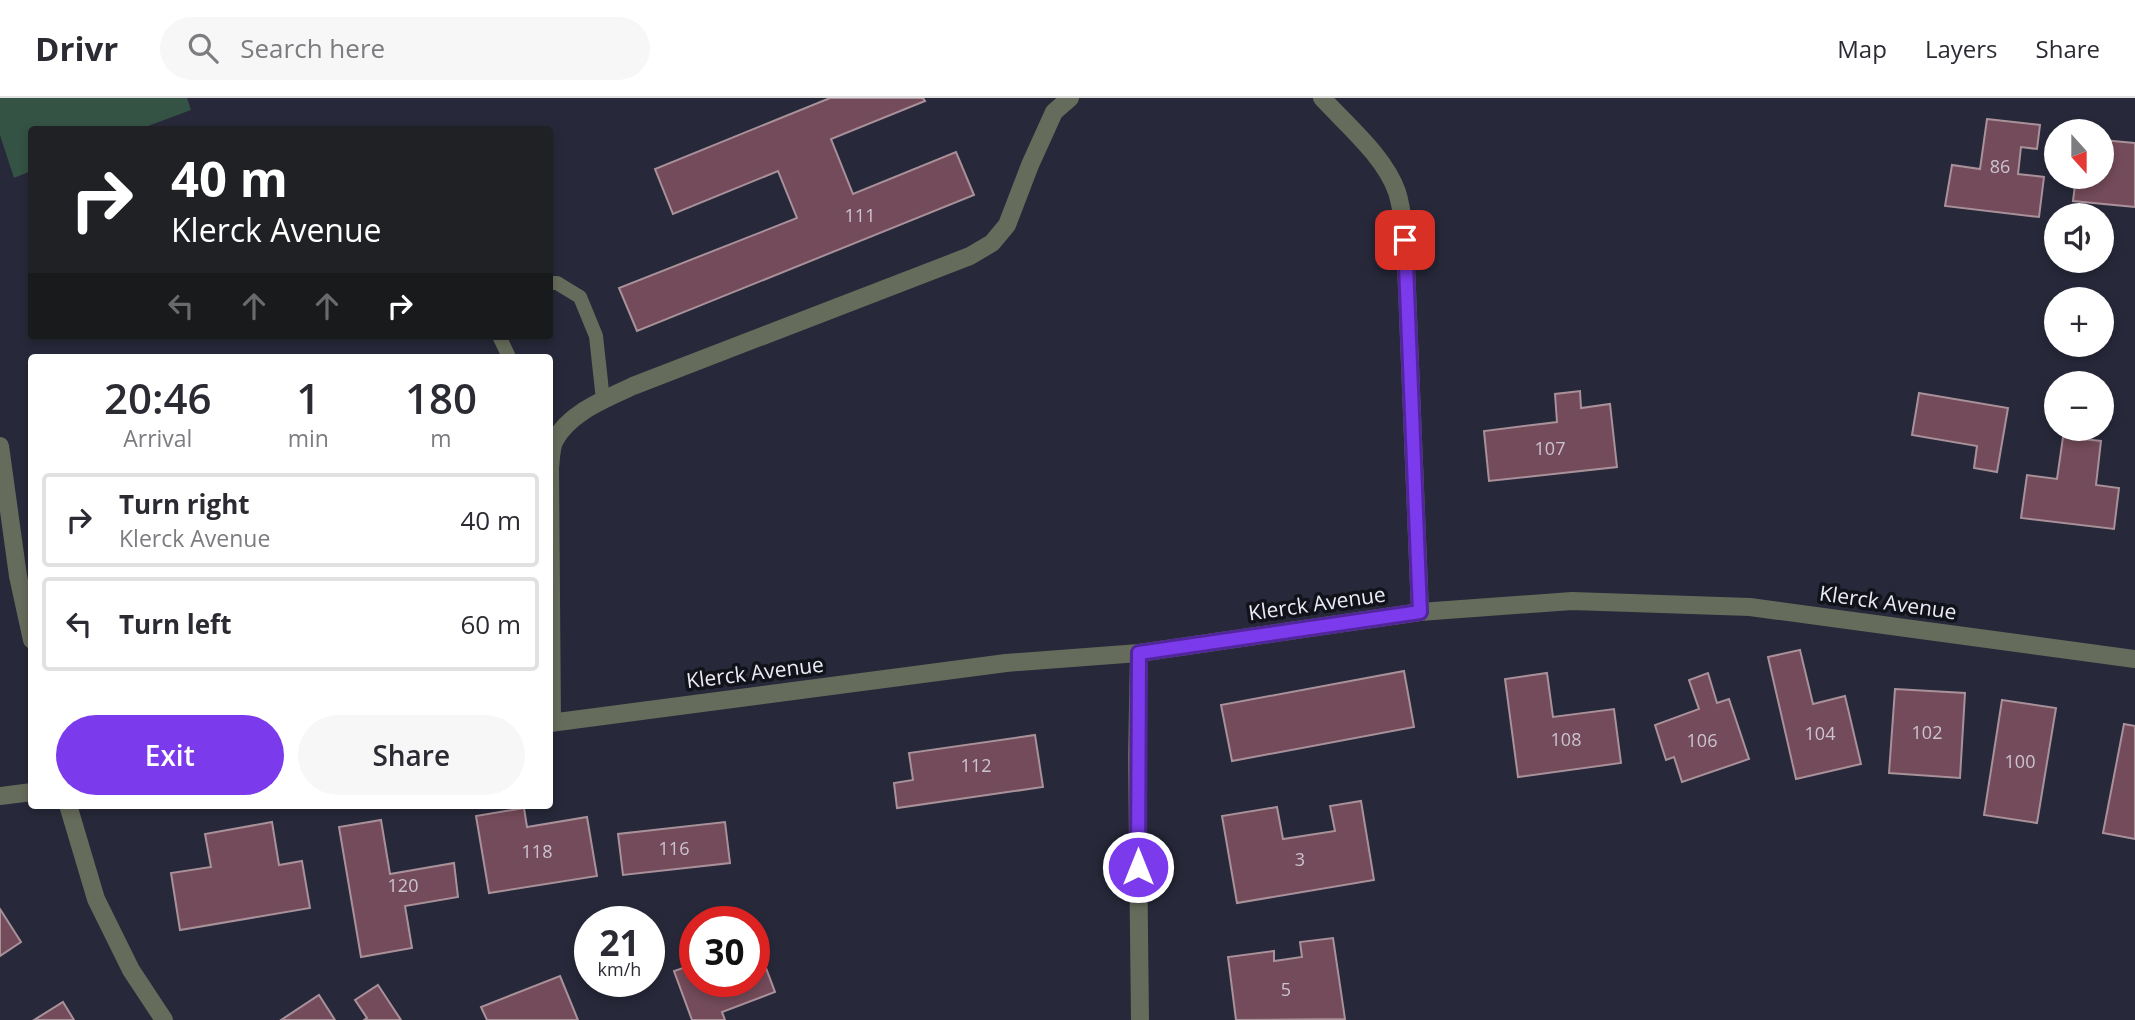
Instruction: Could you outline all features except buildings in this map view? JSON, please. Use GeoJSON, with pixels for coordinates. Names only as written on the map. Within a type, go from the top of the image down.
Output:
{"type":"FeatureCollection","features":[{"type":"Feature","properties":{"kind":"street"},"geometry":{"type":"LineString","coordinates":[[553,436],[571,420],[603,400],[700,359],[970,256],[992,243],[1007,225],[1054,112],[1070,98]]}},
{"type":"Feature","properties":{"kind":"street"},"geometry":{"type":"LineString","coordinates":[[1322,98],[1377,158],[1391,178],[1402,212],[1420,612]]}},
{"type":"Feature","properties":{"kind":"street"},"geometry":{"type":"LineString","coordinates":[[0,446],[18,576],[28,622]]}},
{"type":"Feature","properties":{"kind":"street","name":"Klerck Avenue"},"geometry":{"type":"LineString","coordinates":[[553,723],[1006,663],[1139,653],[1420,612],[1572,601],[1750,607],[2135,659]]}},
{"type":"Feature","properties":{"kind":"street"},"geometry":{"type":"LineString","coordinates":[[1139,653],[1137,771],[1140,1020]]}},
{"type":"Feature","properties":{"kind":"street"},"geometry":{"type":"LineString","coordinates":[[0,796],[28,792]]}},
{"type":"Feature","properties":{"kind":"street"},"geometry":{"type":"LineString","coordinates":[[69,809],[96,899],[131,970],[164,1020]]}},
{"type":"Feature","properties":{"kind":"lane"},"geometry":{"type":"LineString","coordinates":[[553,283],[580,297],[596,335],[603,400]]}},
{"type":"Feature","properties":{"kind":"green space"},"geometry":{"type":"Polygon","coordinates":[[[0,98],[187,98],[191,110],[148,126],[28,126],[28,172],[14,178],[0,135],[0,98]]]}},
{"type":"Feature","properties":{"kind":"route"},"geometry":{"type":"LineString","coordinates":[[1138,867],[1139,653],[1420,612],[1405,240]]}}]}
